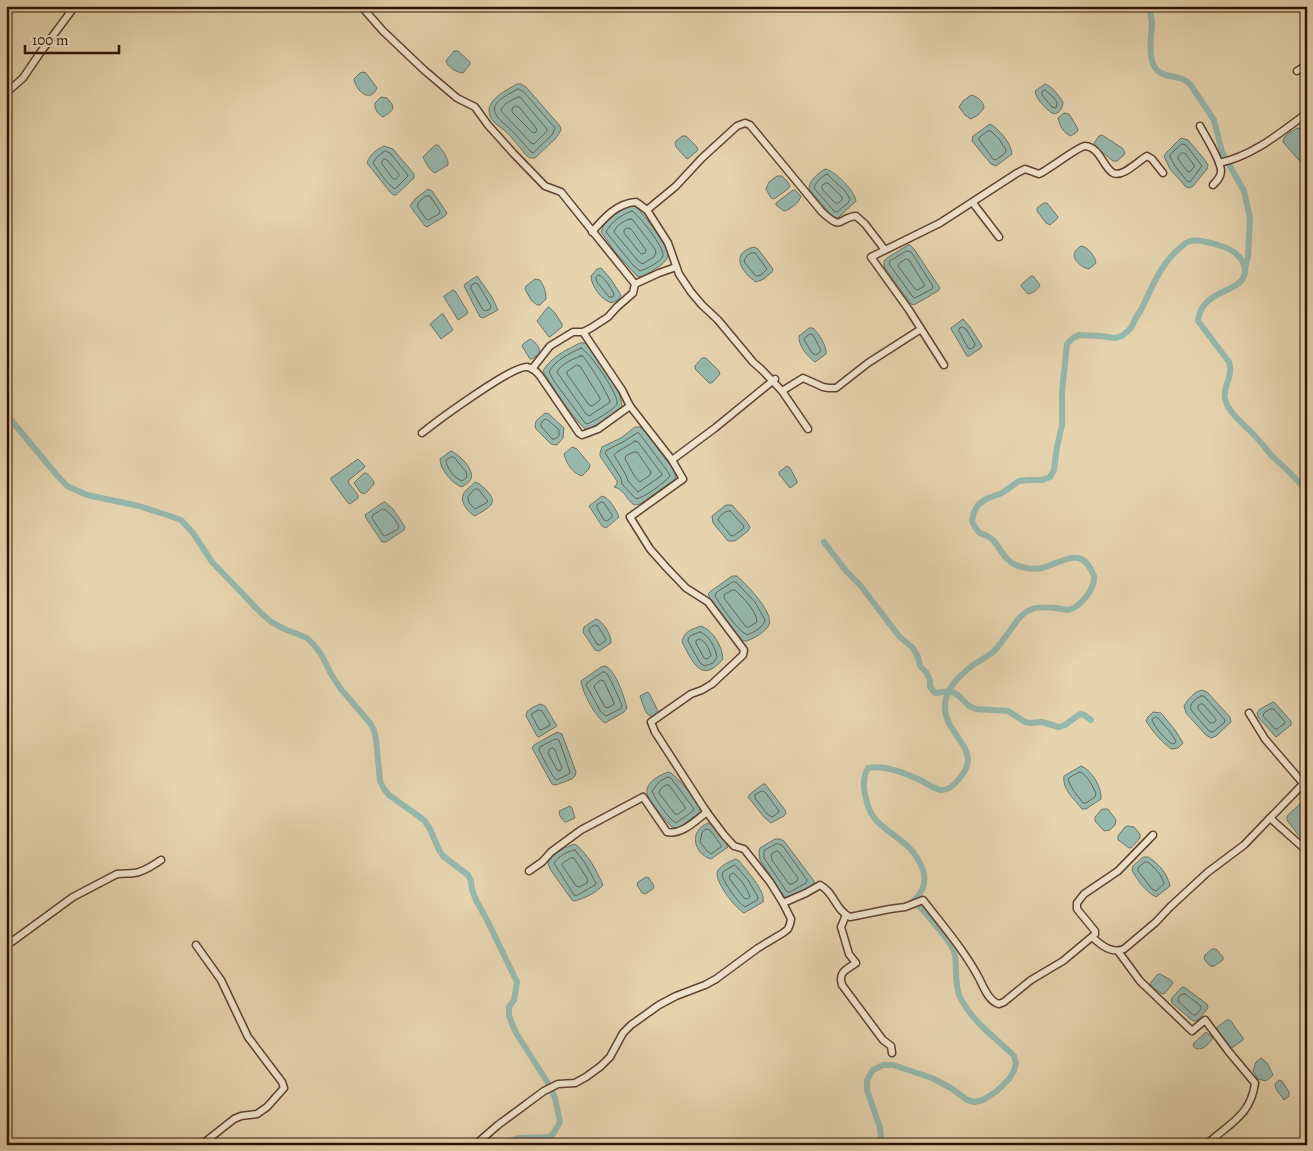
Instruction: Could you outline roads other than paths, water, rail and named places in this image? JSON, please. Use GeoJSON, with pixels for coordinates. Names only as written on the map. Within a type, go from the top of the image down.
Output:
{"type":"FeatureCollection","features":[{"type":"Feature","properties":{"kind":"street"},"geometry":{"type":"LineString","coordinates":[[6,93],[23,78],[74,6]]}},
{"type":"Feature","properties":{"kind":"street"},"geometry":{"type":"LineString","coordinates":[[361,6],[383,31],[424,70],[457,98],[475,107],[494,132],[545,186],[561,192],[635,284]]}},
{"type":"Feature","properties":{"kind":"street"},"geometry":{"type":"LineString","coordinates":[[1297,71],[1307,65]]}},
{"type":"Feature","properties":{"kind":"street"},"geometry":{"type":"LineString","coordinates":[[1221,163],[1254,150],[1307,112]]}},
{"type":"Feature","properties":{"kind":"street"},"geometry":{"type":"LineString","coordinates":[[646,210],[676,186],[702,158],[737,126],[745,123],[750,125],[791,176],[827,216],[835,223],[840,223],[856,216],[865,224],[885,250]]}},
{"type":"Feature","properties":{"kind":"street"},"geometry":{"type":"LineString","coordinates":[[1200,126],[1221,163],[1220,176],[1214,185]]}},
{"type":"Feature","properties":{"kind":"street"},"geometry":{"type":"LineString","coordinates":[[944,365],[910,310],[871,257],[940,224],[1025,169],[1039,174],[1078,148],[1085,146],[1098,153],[1112,172],[1116,174],[1123,172],[1147,156],[1152,159],[1163,173]]}},
{"type":"Feature","properties":{"kind":"street"},"geometry":{"type":"LineString","coordinates":[[592,232],[614,210],[621,206],[636,202],[646,210],[668,243],[679,274],[691,292],[718,320],[753,362],[773,380],[808,429]]}},
{"type":"Feature","properties":{"kind":"street"},"geometry":{"type":"LineString","coordinates":[[973,203],[998,237]]}},
{"type":"Feature","properties":{"kind":"street"},"geometry":{"type":"LineString","coordinates":[[635,284],[659,272],[676,267]]}},
{"type":"Feature","properties":{"kind":"street"},"geometry":{"type":"LineString","coordinates":[[532,369],[550,346],[573,332],[583,332],[591,328],[608,317],[616,307],[633,293],[635,284]]}},
{"type":"Feature","properties":{"kind":"street"},"geometry":{"type":"LineString","coordinates":[[782,391],[803,378],[829,388],[836,388],[876,358],[921,329]]}},
{"type":"Feature","properties":{"kind":"street"},"geometry":{"type":"LineString","coordinates":[[474,1145],[505,1118],[544,1092],[558,1084],[575,1083],[586,1077],[610,1057],[623,1033],[630,1025],[659,1005],[705,985],[716,978],[783,933],[788,928],[791,919],[784,903],[770,882],[744,849],[734,846],[724,835],[707,812],[655,732],[651,722],[690,694],[712,684],[743,655],[744,650],[708,602],[686,588],[650,549],[630,517],[683,479],[672,460],[630,406],[622,390],[583,332]]}},
{"type":"Feature","properties":{"kind":"street"},"geometry":{"type":"LineString","coordinates":[[422,433],[497,380],[517,369],[527,367],[540,376],[582,435],[598,429],[630,406]]}},
{"type":"Feature","properties":{"kind":"street"},"geometry":{"type":"LineString","coordinates":[[672,460],[715,428],[773,380]]}},
{"type":"Feature","properties":{"kind":"street"},"geometry":{"type":"LineString","coordinates":[[1092,937],[1113,951],[1124,948],[1156,922],[1208,872],[1244,845],[1305,786],[1265,739],[1249,713]]}},
{"type":"Feature","properties":{"kind":"street"},"geometry":{"type":"LineString","coordinates":[[529,871],[542,862],[551,852],[582,830],[643,797],[667,832],[674,833],[684,829],[707,812]]}},
{"type":"Feature","properties":{"kind":"street"},"geometry":{"type":"LineString","coordinates":[[1270,818],[1307,851]]}},
{"type":"Feature","properties":{"kind":"street"},"geometry":{"type":"LineString","coordinates":[[784,903],[820,885],[827,889],[841,911],[850,917],[905,908],[923,900],[968,959],[992,1000],[999,1004],[1031,980],[1063,961],[1095,934],[1095,931],[1077,909],[1077,903],[1084,894],[1118,871],[1154,836]]}},
{"type":"Feature","properties":{"kind":"street"},"geometry":{"type":"LineString","coordinates":[[7,943],[72,897],[118,874],[141,871],[162,860]]}},
{"type":"Feature","properties":{"kind":"street"},"geometry":{"type":"LineString","coordinates":[[846,915],[841,927],[849,954],[856,963],[842,974],[840,980],[872,1026],[883,1040],[891,1046],[892,1054]]}},
{"type":"Feature","properties":{"kind":"street"},"geometry":{"type":"LineString","coordinates":[[196,945],[221,980],[248,1038],[282,1082],[284,1088],[267,1107],[257,1114],[234,1119],[200,1145]]}},
{"type":"Feature","properties":{"kind":"street"},"geometry":{"type":"LineString","coordinates":[[1118,951],[1140,981],[1192,1031],[1205,1020],[1255,1083],[1254,1091],[1242,1115],[1206,1145]]}},
{"type":"Feature","properties":{"kind":"water"},"geometry":{"type":"Polygon","coordinates":[[[454,51],[458,51],[470,62],[463,73],[453,69],[446,61],[454,51]]]}},
{"type":"Feature","properties":{"kind":"water"},"geometry":{"type":"Polygon","coordinates":[[[363,72],[366,73],[377,88],[371,95],[360,91],[355,83],[354,79],[363,72]]]}},
{"type":"Feature","properties":{"kind":"water"},"geometry":{"type":"Polygon","coordinates":[[[517,84],[526,87],[560,126],[561,130],[556,138],[535,158],[530,158],[526,155],[508,134],[494,122],[490,115],[489,109],[495,98],[517,84]]]}},
{"type":"Feature","properties":{"kind":"water"},"geometry":{"type":"Polygon","coordinates":[[[1045,84],[1053,89],[1063,102],[1061,110],[1054,114],[1039,101],[1035,91],[1045,84]]]}},
{"type":"Feature","properties":{"kind":"water"},"geometry":{"type":"Polygon","coordinates":[[[971,95],[980,100],[984,108],[971,119],[959,107],[971,95]]]}},
{"type":"Feature","properties":{"kind":"water"},"geometry":{"type":"Polygon","coordinates":[[[381,97],[387,98],[392,104],[393,109],[383,117],[375,107],[375,103],[381,97]]]}},
{"type":"Feature","properties":{"kind":"water"},"geometry":{"type":"Polygon","coordinates":[[[1064,113],[1069,114],[1078,129],[1071,136],[1064,131],[1058,118],[1064,113]]]}},
{"type":"Feature","properties":{"kind":"water"},"geometry":{"type":"Polygon","coordinates":[[[990,124],[1004,137],[1012,154],[996,166],[991,164],[972,141],[973,136],[990,124]]]}},
{"type":"Feature","properties":{"kind":"water"},"geometry":{"type":"Polygon","coordinates":[[[1298,128],[1307,135],[1307,167],[1283,142],[1286,135],[1298,128]]]}},
{"type":"Feature","properties":{"kind":"water"},"geometry":{"type":"Polygon","coordinates":[[[1102,135],[1125,152],[1117,161],[1113,161],[1095,146],[1094,143],[1102,135]]]}},
{"type":"Feature","properties":{"kind":"water"},"geometry":{"type":"Polygon","coordinates":[[[682,136],[686,136],[698,150],[687,159],[676,147],[675,142],[682,136]]]}},
{"type":"Feature","properties":{"kind":"water"},"geometry":{"type":"Polygon","coordinates":[[[1181,138],[1188,140],[1208,165],[1207,169],[1193,186],[1189,188],[1170,169],[1164,156],[1181,138]]]}},
{"type":"Feature","properties":{"kind":"water"},"geometry":{"type":"Polygon","coordinates":[[[435,145],[438,145],[441,149],[448,165],[435,173],[429,168],[423,157],[435,145]]]}},
{"type":"Feature","properties":{"kind":"water"},"geometry":{"type":"Polygon","coordinates":[[[384,146],[393,149],[414,174],[414,178],[396,195],[390,192],[367,163],[374,153],[384,146]]]}},
{"type":"Feature","properties":{"kind":"water"},"geometry":{"type":"Polygon","coordinates":[[[825,169],[834,173],[844,182],[855,197],[856,201],[838,218],[831,215],[809,189],[814,178],[825,169]]]}},
{"type":"Feature","properties":{"kind":"water"},"geometry":{"type":"Polygon","coordinates":[[[777,176],[782,176],[790,186],[774,199],[771,198],[766,189],[769,182],[777,176]]]}},
{"type":"Feature","properties":{"kind":"water"},"geometry":{"type":"Polygon","coordinates":[[[428,189],[432,191],[447,213],[427,227],[410,206],[415,199],[428,189]]]}},
{"type":"Feature","properties":{"kind":"water"},"geometry":{"type":"Polygon","coordinates":[[[793,190],[801,196],[799,201],[784,211],[776,203],[793,190]]]}},
{"type":"Feature","properties":{"kind":"water"},"geometry":{"type":"Polygon","coordinates":[[[1047,203],[1058,217],[1050,225],[1046,223],[1037,211],[1037,208],[1047,203]]]}},
{"type":"Feature","properties":{"kind":"water"},"geometry":{"type":"Polygon","coordinates":[[[634,205],[645,217],[668,250],[666,260],[662,264],[638,277],[615,252],[601,232],[610,218],[634,205]]]}},
{"type":"Feature","properties":{"kind":"water"},"geometry":{"type":"Polygon","coordinates":[[[908,245],[914,249],[940,288],[914,305],[911,304],[884,267],[884,261],[887,258],[908,245]]]}},
{"type":"Feature","properties":{"kind":"water"},"geometry":{"type":"Polygon","coordinates":[[[1081,246],[1089,250],[1095,260],[1096,263],[1089,269],[1076,261],[1075,252],[1081,246]]]}},
{"type":"Feature","properties":{"kind":"water"},"geometry":{"type":"Polygon","coordinates":[[[754,247],[758,249],[773,269],[764,279],[756,282],[746,274],[740,263],[742,254],[754,247]]]}},
{"type":"Feature","properties":{"kind":"water"},"geometry":{"type":"Polygon","coordinates":[[[601,268],[621,295],[619,299],[612,303],[601,296],[591,280],[591,276],[597,269],[601,268]]]}},
{"type":"Feature","properties":{"kind":"water"},"geometry":{"type":"Polygon","coordinates":[[[477,276],[492,297],[498,310],[483,318],[480,317],[464,286],[477,276]]]}},
{"type":"Feature","properties":{"kind":"water"},"geometry":{"type":"Polygon","coordinates":[[[1031,276],[1040,285],[1035,291],[1028,294],[1021,286],[1031,276]]]}},
{"type":"Feature","properties":{"kind":"water"},"geometry":{"type":"Polygon","coordinates":[[[535,279],[540,280],[546,294],[546,299],[540,305],[531,300],[525,289],[535,279]]]}},
{"type":"Feature","properties":{"kind":"water"},"geometry":{"type":"Polygon","coordinates":[[[453,290],[468,312],[458,320],[444,297],[453,290]]]}},
{"type":"Feature","properties":{"kind":"water"},"geometry":{"type":"Polygon","coordinates":[[[549,307],[555,313],[562,327],[549,337],[537,321],[549,307]]]}},
{"type":"Feature","properties":{"kind":"water"},"geometry":{"type":"Polygon","coordinates":[[[442,314],[453,330],[441,339],[430,324],[442,314]]]}},
{"type":"Feature","properties":{"kind":"water"},"geometry":{"type":"Polygon","coordinates":[[[963,319],[982,346],[969,356],[967,356],[951,329],[963,319]]]}},
{"type":"Feature","properties":{"kind":"water"},"geometry":{"type":"Polygon","coordinates":[[[809,328],[813,328],[818,333],[826,351],[826,354],[815,362],[804,350],[799,339],[799,336],[809,328]]]}},
{"type":"Feature","properties":{"kind":"water"},"geometry":{"type":"Polygon","coordinates":[[[530,339],[539,347],[539,354],[532,359],[530,359],[522,346],[530,339]]]}},
{"type":"Feature","properties":{"kind":"water"},"geometry":{"type":"Polygon","coordinates":[[[580,343],[585,343],[590,348],[610,376],[618,391],[622,406],[605,420],[587,430],[571,412],[543,371],[546,366],[564,351],[580,343]]]}},
{"type":"Feature","properties":{"kind":"water"},"geometry":{"type":"Polygon","coordinates":[[[702,358],[706,358],[719,371],[720,374],[712,383],[709,383],[695,369],[695,366],[702,358]]]}},
{"type":"Feature","properties":{"kind":"water"},"geometry":{"type":"Polygon","coordinates":[[[545,413],[549,414],[564,428],[563,438],[557,445],[551,444],[536,429],[536,421],[545,413]]]}},
{"type":"Feature","properties":{"kind":"water"},"geometry":{"type":"Polygon","coordinates":[[[635,427],[640,427],[644,430],[673,469],[676,477],[640,504],[634,505],[623,492],[614,487],[617,481],[600,456],[600,453],[602,447],[621,438],[635,427]]]}},
{"type":"Feature","properties":{"kind":"water"},"geometry":{"type":"Polygon","coordinates":[[[572,447],[577,449],[590,465],[589,469],[582,476],[573,471],[565,457],[564,454],[572,447]]]}},
{"type":"Feature","properties":{"kind":"water"},"geometry":{"type":"Polygon","coordinates":[[[451,451],[462,459],[471,471],[471,479],[462,487],[444,471],[441,463],[440,459],[451,451]]]}},
{"type":"Feature","properties":{"kind":"water"},"geometry":{"type":"Polygon","coordinates":[[[358,459],[365,466],[348,482],[358,495],[358,498],[350,504],[331,478],[358,459]]]}},
{"type":"Feature","properties":{"kind":"water"},"geometry":{"type":"Polygon","coordinates":[[[787,466],[797,481],[790,488],[779,474],[787,466]]]}},
{"type":"Feature","properties":{"kind":"water"},"geometry":{"type":"Polygon","coordinates":[[[364,473],[370,477],[374,484],[364,494],[360,492],[354,483],[364,473]]]}},
{"type":"Feature","properties":{"kind":"water"},"geometry":{"type":"Polygon","coordinates":[[[475,482],[488,492],[492,503],[487,509],[475,516],[470,513],[462,498],[475,482]]]}},
{"type":"Feature","properties":{"kind":"water"},"geometry":{"type":"Polygon","coordinates":[[[602,496],[610,502],[619,517],[606,528],[602,526],[589,506],[602,496]]]}},
{"type":"Feature","properties":{"kind":"water"},"geometry":{"type":"Polygon","coordinates":[[[385,502],[393,509],[405,527],[404,530],[386,542],[382,542],[365,515],[385,502]]]}},
{"type":"Feature","properties":{"kind":"water"},"geometry":{"type":"Polygon","coordinates":[[[726,505],[732,505],[750,527],[748,531],[735,541],[728,541],[713,523],[712,516],[726,505]]]}},
{"type":"Feature","properties":{"kind":"water"},"geometry":{"type":"Polygon","coordinates":[[[732,576],[737,576],[752,592],[763,606],[769,619],[769,625],[765,630],[747,641],[743,641],[724,619],[708,594],[732,576]]]}},
{"type":"Feature","properties":{"kind":"water"},"geometry":{"type":"Polygon","coordinates":[[[596,619],[599,620],[609,633],[611,640],[611,643],[599,651],[595,650],[583,632],[584,627],[596,619]]]}},
{"type":"Feature","properties":{"kind":"water"},"geometry":{"type":"Polygon","coordinates":[[[701,626],[710,631],[719,644],[723,659],[709,670],[698,668],[682,642],[686,633],[701,626]]]}},
{"type":"Feature","properties":{"kind":"water"},"geometry":{"type":"Polygon","coordinates":[[[605,666],[616,678],[627,708],[624,712],[605,723],[590,704],[581,681],[605,666]]]}},
{"type":"Feature","properties":{"kind":"water"},"geometry":{"type":"Polygon","coordinates":[[[1202,690],[1207,692],[1230,717],[1231,722],[1216,736],[1211,738],[1186,713],[1184,706],[1196,692],[1202,690]]]}},
{"type":"Feature","properties":{"kind":"water"},"geometry":{"type":"Polygon","coordinates":[[[647,692],[658,711],[652,717],[646,712],[640,696],[647,692]]]}},
{"type":"Feature","properties":{"kind":"water"},"geometry":{"type":"Polygon","coordinates":[[[1273,702],[1291,721],[1291,725],[1276,737],[1258,717],[1257,713],[1260,709],[1273,702]]]}},
{"type":"Feature","properties":{"kind":"water"},"geometry":{"type":"Polygon","coordinates":[[[540,704],[545,706],[557,726],[539,737],[526,714],[533,707],[540,704]]]}},
{"type":"Feature","properties":{"kind":"water"},"geometry":{"type":"Polygon","coordinates":[[[1153,712],[1161,713],[1175,730],[1183,743],[1178,748],[1171,749],[1154,733],[1146,721],[1153,712]]]}},
{"type":"Feature","properties":{"kind":"water"},"geometry":{"type":"Polygon","coordinates":[[[557,732],[562,734],[576,772],[572,779],[556,785],[552,784],[532,748],[557,732]]]}},
{"type":"Feature","properties":{"kind":"water"},"geometry":{"type":"Polygon","coordinates":[[[1081,766],[1092,775],[1101,795],[1101,799],[1086,809],[1082,809],[1072,798],[1064,781],[1064,776],[1081,766]]]}},
{"type":"Feature","properties":{"kind":"water"},"geometry":{"type":"Polygon","coordinates":[[[669,772],[686,789],[700,809],[699,813],[675,829],[648,797],[647,792],[651,782],[669,772]]]}},
{"type":"Feature","properties":{"kind":"water"},"geometry":{"type":"Polygon","coordinates":[[[765,784],[786,813],[771,823],[748,797],[765,784]]]}},
{"type":"Feature","properties":{"kind":"water"},"geometry":{"type":"Polygon","coordinates":[[[1301,803],[1307,804],[1307,846],[1287,820],[1287,816],[1301,803]]]}},
{"type":"Feature","properties":{"kind":"water"},"geometry":{"type":"Polygon","coordinates":[[[570,806],[575,818],[566,822],[561,818],[559,811],[570,806]]]}},
{"type":"Feature","properties":{"kind":"water"},"geometry":{"type":"Polygon","coordinates":[[[1102,809],[1108,809],[1116,820],[1115,825],[1110,830],[1104,831],[1095,821],[1095,817],[1102,809]]]}},
{"type":"Feature","properties":{"kind":"water"},"geometry":{"type":"Polygon","coordinates":[[[708,823],[722,836],[728,847],[711,859],[697,848],[696,842],[698,831],[708,823]]]}},
{"type":"Feature","properties":{"kind":"water"},"geometry":{"type":"Polygon","coordinates":[[[1128,826],[1134,827],[1140,834],[1140,838],[1131,848],[1118,840],[1118,836],[1128,826]]]}},
{"type":"Feature","properties":{"kind":"water"},"geometry":{"type":"Polygon","coordinates":[[[775,839],[784,841],[814,881],[814,884],[789,899],[784,896],[760,860],[760,848],[775,839]]]}},
{"type":"Feature","properties":{"kind":"water"},"geometry":{"type":"Polygon","coordinates":[[[575,844],[588,858],[603,885],[597,891],[574,901],[550,869],[548,863],[560,851],[575,844]]]}},
{"type":"Feature","properties":{"kind":"water"},"geometry":{"type":"Polygon","coordinates":[[[1143,857],[1148,857],[1156,863],[1169,881],[1170,886],[1156,897],[1142,885],[1132,870],[1133,866],[1143,857]]]}},
{"type":"Feature","properties":{"kind":"water"},"geometry":{"type":"Polygon","coordinates":[[[736,859],[755,881],[763,897],[763,902],[744,913],[721,887],[717,874],[722,866],[736,859]]]}},
{"type":"Feature","properties":{"kind":"water"},"geometry":{"type":"Polygon","coordinates":[[[646,877],[649,878],[654,886],[653,889],[645,894],[642,893],[637,885],[638,882],[646,877]]]}},
{"type":"Feature","properties":{"kind":"water"},"geometry":{"type":"Polygon","coordinates":[[[1212,949],[1216,949],[1223,957],[1223,960],[1214,966],[1210,966],[1204,959],[1205,955],[1212,949]]]}},
{"type":"Feature","properties":{"kind":"water"},"geometry":{"type":"Polygon","coordinates":[[[1160,974],[1173,983],[1162,994],[1150,984],[1160,974]]]}},
{"type":"Feature","properties":{"kind":"water"},"geometry":{"type":"Polygon","coordinates":[[[1184,987],[1207,1004],[1208,1008],[1198,1020],[1193,1021],[1172,1003],[1171,999],[1184,987]]]}},
{"type":"Feature","properties":{"kind":"water"},"geometry":{"type":"Polygon","coordinates":[[[1230,1020],[1243,1038],[1243,1040],[1229,1048],[1217,1031],[1217,1027],[1230,1020]]]}},
{"type":"Feature","properties":{"kind":"water"},"geometry":{"type":"Polygon","coordinates":[[[1206,1032],[1213,1038],[1209,1043],[1201,1049],[1193,1046],[1194,1043],[1206,1032]]]}},
{"type":"Feature","properties":{"kind":"water"},"geometry":{"type":"Polygon","coordinates":[[[1261,1058],[1267,1063],[1273,1075],[1266,1081],[1258,1079],[1253,1071],[1256,1062],[1261,1058]]]}},
{"type":"Feature","properties":{"kind":"water"},"geometry":{"type":"Polygon","coordinates":[[[1279,1080],[1282,1081],[1289,1092],[1289,1096],[1284,1100],[1276,1089],[1275,1084],[1279,1080]]]}},
{"type":"Feature","properties":{"kind":"waterway"},"geometry":{"type":"LineString","coordinates":[[1148,6],[1152,22],[1151,57],[1156,69],[1161,73],[1182,79],[1190,84],[1214,120],[1222,152],[1244,191],[1250,218],[1248,257],[1245,268]]}},
{"type":"Feature","properties":{"kind":"waterway"},"geometry":{"type":"LineString","coordinates":[[882,1145],[880,1128],[867,1090],[867,1080],[873,1070],[883,1065],[893,1065],[932,1078],[951,1088],[967,1100],[975,1102],[983,1100],[997,1091],[1009,1079],[1016,1063],[1014,1056],[977,1022],[960,997],[953,949],[944,935],[914,900],[923,888],[924,876],[921,864],[909,847],[879,824],[873,816],[864,791],[864,781],[868,768],[875,767],[902,773],[939,790],[953,785],[966,769],[968,760],[966,751],[946,716],[946,700],[952,685],[974,664],[993,652],[1018,619],[1027,611],[1043,607],[1071,609],[1083,600],[1090,591],[1094,577],[1086,563],[1081,559],[1069,558],[1039,569],[1019,566],[1008,560],[996,543],[980,533],[972,521],[978,505],[986,499],[1002,493],[1019,481],[1042,480],[1050,477],[1054,470],[1062,425],[1062,392],[1067,344],[1079,335],[1115,338],[1122,336],[1131,328],[1163,267],[1174,253],[1188,242],[1203,241],[1232,250],[1244,263],[1245,272],[1243,279],[1206,303],[1201,310],[1198,321],[1229,362],[1230,373],[1225,390],[1225,399],[1230,409],[1271,455],[1307,491]]}},
{"type":"Feature","properties":{"kind":"waterway"},"geometry":{"type":"LineString","coordinates":[[6,414],[67,486],[87,495],[139,506],[181,520],[193,533],[212,562],[261,613],[282,628],[307,638],[314,645],[340,688],[370,723],[376,739],[380,781],[384,789],[389,795],[424,820],[443,856],[468,875],[471,881],[472,890],[477,902],[517,982],[514,1000],[509,1007],[509,1016],[516,1033],[548,1083],[555,1098],[560,1122],[553,1134],[549,1137],[519,1138],[504,1145]]}},
{"type":"Feature","properties":{"kind":"waterway"},"geometry":{"type":"LineString","coordinates":[[824,542],[899,636],[913,648],[920,666],[930,680],[930,687],[935,693],[950,691],[958,695],[969,706],[976,709],[1008,711],[1025,722],[1042,722],[1059,727],[1080,714],[1091,720]]}}]}
